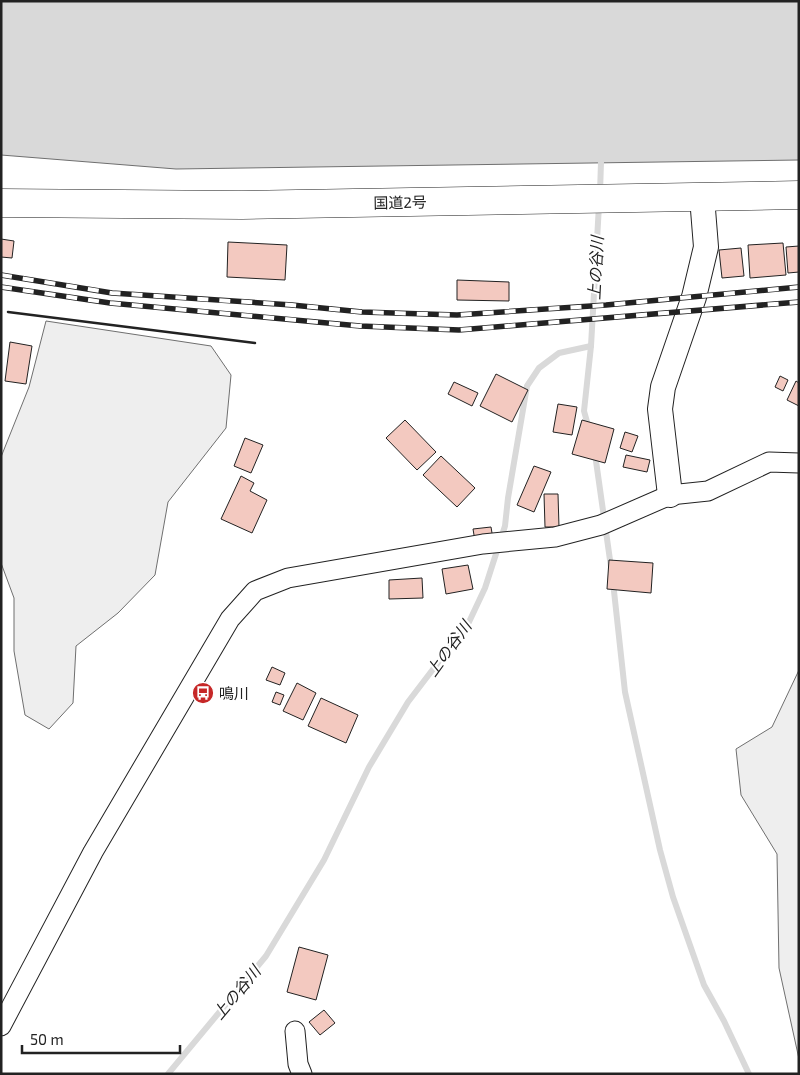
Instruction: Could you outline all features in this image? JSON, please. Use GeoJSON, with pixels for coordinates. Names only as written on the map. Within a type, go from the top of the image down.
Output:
{"type":"FeatureCollection","features":[{"type":"Feature","properties":{"kind":"highway","name":"国道2号"},"geometry":{"type":"LineString","coordinates":[[1,203],[242,205],[799,195]]}},
{"type":"Feature","properties":{"kind":"street"},"geometry":{"type":"LineString","coordinates":[[670,495],[660,409],[663,388],[694,297],[706,247],[702,197]]}},
{"type":"Feature","properties":{"kind":"street"},"geometry":{"type":"LineString","coordinates":[[1,1026],[98,844],[230,619],[255,591],[288,578],[483,544],[555,537],[602,525],[670,495],[708,491],[769,462],[799,463]]}},
{"type":"Feature","properties":{"kind":"street"},"geometry":{"type":"LineString","coordinates":[[295,1031],[298,1064],[302,1074]]}},
{"type":"Feature","properties":{"kind":"shaded area"},"geometry":{"type":"Polygon","coordinates":[[[1,1],[799,1],[799,160],[176,169],[1,155],[1,1]]]}},
{"type":"Feature","properties":{"kind":"shaded area"},"geometry":{"type":"Polygon","coordinates":[[[46,321],[211,346],[231,375],[226,428],[168,502],[155,575],[118,613],[76,646],[73,703],[49,729],[25,715],[14,651],[14,598],[1,563],[1,457],[29,387],[46,321]]]}},
{"type":"Feature","properties":{"kind":"shaded area"},"geometry":{"type":"Polygon","coordinates":[[[799,670],[799,1059],[779,968],[777,854],[741,795],[736,749],[772,727],[799,670]]]}},
{"type":"Feature","properties":{"kind":"building"},"geometry":{"type":"Polygon","coordinates":[[[1,239],[14,241],[12,258],[1,257],[1,239]]]}},
{"type":"Feature","properties":{"kind":"building"},"geometry":{"type":"Polygon","coordinates":[[[228,242],[287,245],[285,280],[227,277],[228,242]]]}},
{"type":"Feature","properties":{"kind":"building"},"geometry":{"type":"Polygon","coordinates":[[[783,243],[786,275],[750,278],[748,245],[783,243]]]}},
{"type":"Feature","properties":{"kind":"building"},"geometry":{"type":"Polygon","coordinates":[[[799,246],[799,272],[788,273],[786,247],[799,246]]]}},
{"type":"Feature","properties":{"kind":"building"},"geometry":{"type":"Polygon","coordinates":[[[741,248],[744,276],[722,278],[719,250],[741,248]]]}},
{"type":"Feature","properties":{"kind":"building"},"geometry":{"type":"Polygon","coordinates":[[[457,280],[509,282],[509,301],[457,300],[457,280]]]}},
{"type":"Feature","properties":{"kind":"building"},"geometry":{"type":"Polygon","coordinates":[[[10,342],[32,346],[26,384],[5,381],[10,342]]]}},
{"type":"Feature","properties":{"kind":"building"},"geometry":{"type":"Polygon","coordinates":[[[496,374],[528,390],[512,422],[480,406],[496,374]]]}},
{"type":"Feature","properties":{"kind":"building"},"geometry":{"type":"Polygon","coordinates":[[[780,376],[788,380],[783,391],[775,387],[780,376]]]}},
{"type":"Feature","properties":{"kind":"building"},"geometry":{"type":"Polygon","coordinates":[[[796,381],[799,383],[799,406],[787,400],[796,381]]]}},
{"type":"Feature","properties":{"kind":"building"},"geometry":{"type":"Polygon","coordinates":[[[454,382],[478,393],[472,406],[448,394],[454,382]]]}},
{"type":"Feature","properties":{"kind":"building"},"geometry":{"type":"Polygon","coordinates":[[[558,404],[577,407],[572,435],[553,432],[558,404]]]}},
{"type":"Feature","properties":{"kind":"building"},"geometry":{"type":"Polygon","coordinates":[[[405,420],[436,452],[417,470],[386,438],[405,420]]]}},
{"type":"Feature","properties":{"kind":"building"},"geometry":{"type":"Polygon","coordinates":[[[582,420],[614,429],[605,463],[572,454],[582,420]]]}},
{"type":"Feature","properties":{"kind":"building"},"geometry":{"type":"Polygon","coordinates":[[[625,432],[638,436],[632,452],[620,448],[625,432]]]}},
{"type":"Feature","properties":{"kind":"building"},"geometry":{"type":"Polygon","coordinates":[[[245,438],[263,445],[251,473],[234,466],[245,438]]]}},
{"type":"Feature","properties":{"kind":"building"},"geometry":{"type":"Polygon","coordinates":[[[626,455],[650,460],[647,472],[623,467],[626,455]]]}},
{"type":"Feature","properties":{"kind":"building"},"geometry":{"type":"Polygon","coordinates":[[[441,456],[475,488],[457,507],[423,475],[441,456]]]}},
{"type":"Feature","properties":{"kind":"building"},"geometry":{"type":"Polygon","coordinates":[[[534,466],[551,472],[534,512],[517,505],[534,466]]]}},
{"type":"Feature","properties":{"kind":"building"},"geometry":{"type":"Polygon","coordinates":[[[241,476],[254,483],[250,491],[267,500],[252,533],[221,519],[241,476]]]}},
{"type":"Feature","properties":{"kind":"building"},"geometry":{"type":"Polygon","coordinates":[[[544,494],[558,494],[559,527],[545,527],[544,494]]]}},
{"type":"Feature","properties":{"kind":"building"},"geometry":{"type":"Polygon","coordinates":[[[491,527],[493,539],[475,541],[473,529],[491,527]]]}},
{"type":"Feature","properties":{"kind":"building"},"geometry":{"type":"Polygon","coordinates":[[[609,560],[653,563],[651,593],[607,589],[609,560]]]}},
{"type":"Feature","properties":{"kind":"building"},"geometry":{"type":"Polygon","coordinates":[[[468,565],[473,589],[446,594],[442,569],[468,565]]]}},
{"type":"Feature","properties":{"kind":"building"},"geometry":{"type":"Polygon","coordinates":[[[422,578],[423,598],[389,599],[389,580],[422,578]]]}},
{"type":"Feature","properties":{"kind":"building"},"geometry":{"type":"Polygon","coordinates":[[[272,667],[285,673],[280,685],[266,680],[272,667]]]}},
{"type":"Feature","properties":{"kind":"building"},"geometry":{"type":"Polygon","coordinates":[[[297,683],[316,693],[303,720],[283,711],[297,683]]]}},
{"type":"Feature","properties":{"kind":"building"},"geometry":{"type":"Polygon","coordinates":[[[276,692],[284,695],[280,705],[272,702],[276,692]]]}},
{"type":"Feature","properties":{"kind":"building"},"geometry":{"type":"Polygon","coordinates":[[[321,698],[358,715],[346,743],[308,726],[321,698]]]}},
{"type":"Feature","properties":{"kind":"building"},"geometry":{"type":"Polygon","coordinates":[[[299,947],[328,955],[316,1000],[287,992],[299,947]]]}},
{"type":"Feature","properties":{"kind":"building"},"geometry":{"type":"Polygon","coordinates":[[[324,1010],[335,1023],[320,1035],[309,1022],[324,1010]]]}},
{"type":"Feature","properties":{"kind":"waterway","name":"上の谷川"},"geometry":{"type":"LineString","coordinates":[[600,193],[601,162]]}},
{"type":"Feature","properties":{"kind":"waterway","name":"上の谷川"},"geometry":{"type":"LineString","coordinates":[[589,429],[584,411],[591,346],[599,205]]}},
{"type":"Feature","properties":{"kind":"waterway","name":"上の谷川"},"geometry":{"type":"LineString","coordinates":[[168,1074],[266,956],[324,860],[369,767],[408,702],[469,622],[485,588],[505,526],[527,386],[539,368],[559,353],[591,346]]}},
{"type":"Feature","properties":{"kind":"waterway"},"geometry":{"type":"LineString","coordinates":[[595,454],[611,567]]}},
{"type":"Feature","properties":{"kind":"waterway"},"geometry":{"type":"LineString","coordinates":[[613,582],[625,692],[660,850],[673,897],[704,985],[724,1021],[749,1074]]}},
{"type":"Feature","properties":{"kind":"railway"},"geometry":{"type":"LineString","coordinates":[[1,275],[112,293],[292,305],[362,312],[457,315],[606,305],[799,287]]}},
{"type":"Feature","properties":{"kind":"railway"},"geometry":{"type":"LineString","coordinates":[[1,287],[110,303],[360,326],[459,330],[799,302]]}},
{"type":"Feature","properties":{"kind":"wall"},"geometry":{"type":"LineString","coordinates":[[8,312],[255,343]]}},
{"type":"Feature","properties":{"kind":"place","name":"鳴川"},"geometry":{"type":"Point","coordinates":[203,693]}}]}
